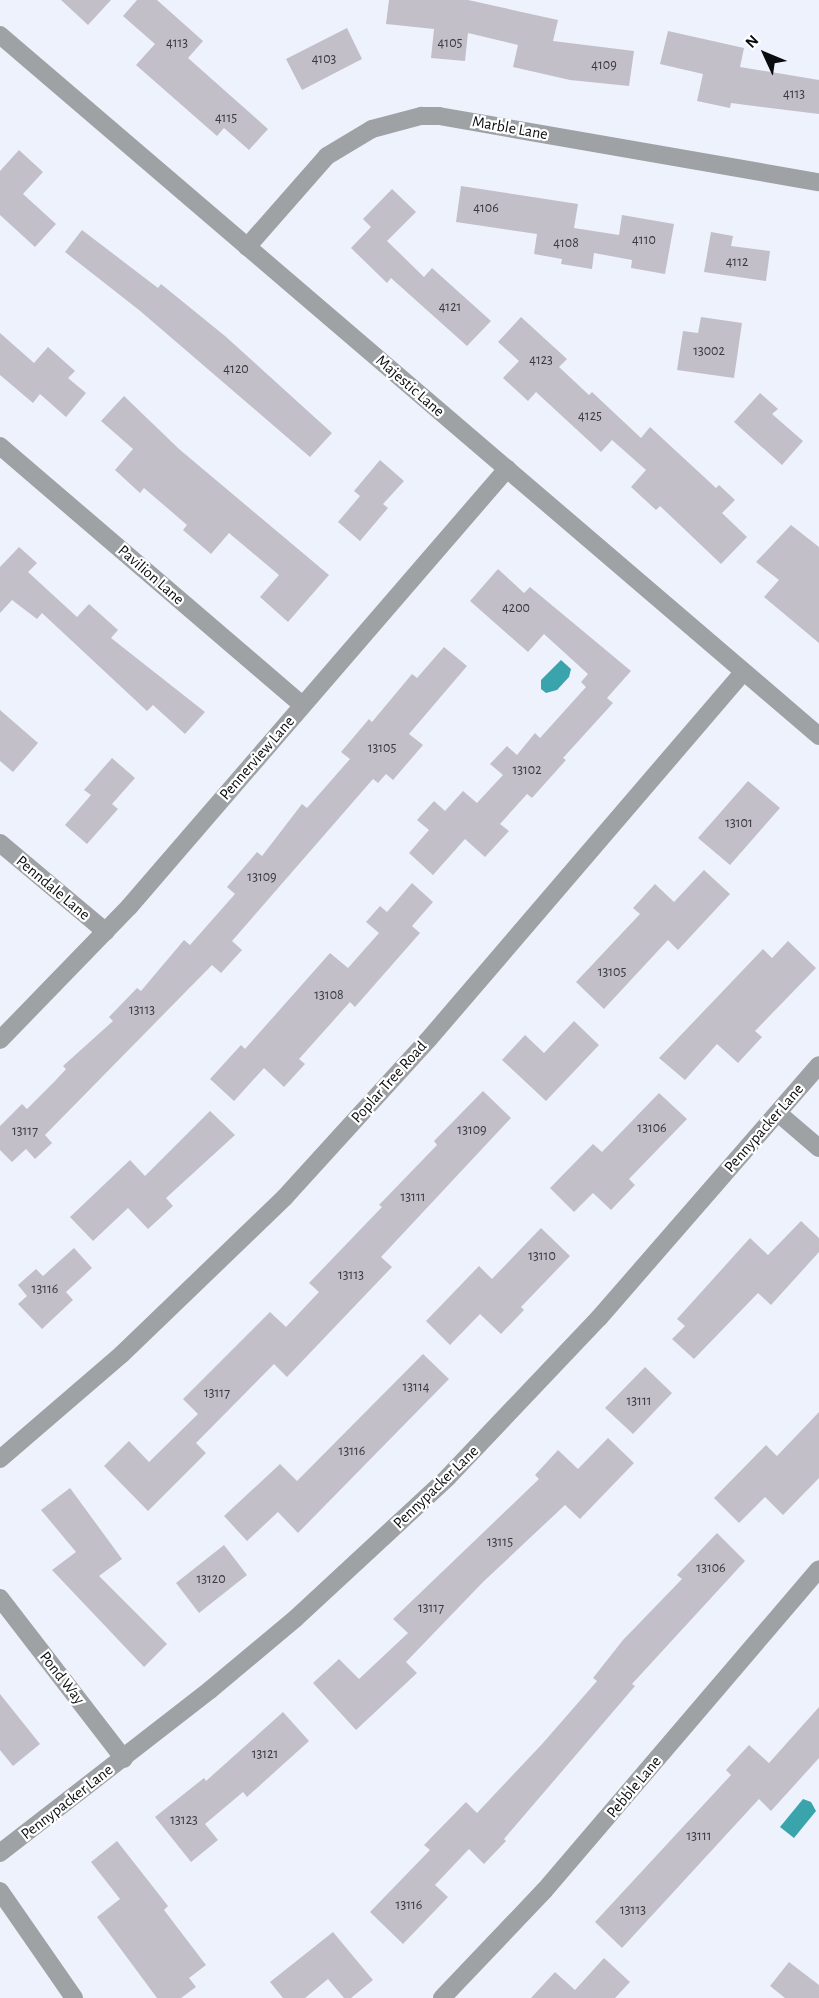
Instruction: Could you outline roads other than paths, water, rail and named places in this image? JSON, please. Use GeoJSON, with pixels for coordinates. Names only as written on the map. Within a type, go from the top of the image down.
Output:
{"type":"FeatureCollection","features":[{"type":"Feature","properties":{"kind":"street","name":"Majestic Lane"},"geometry":{"type":"LineString","coordinates":[[0,35],[819,736]]}},
{"type":"Feature","properties":{"kind":"street","name":"Marble Lane"},"geometry":{"type":"LineString","coordinates":[[247,248],[327,156],[372,129],[421,116],[463,120],[819,182]]}},
{"type":"Feature","properties":{"kind":"street","name":"Pavilion Lane"},"geometry":{"type":"LineString","coordinates":[[0,446],[302,705]]}},
{"type":"Feature","properties":{"kind":"street","name":"Pennerview Lane"},"geometry":{"type":"LineString","coordinates":[[0,1040],[106,932],[507,469]]}},
{"type":"Feature","properties":{"kind":"street","name":"Poplar Tree Road"},"geometry":{"type":"LineString","coordinates":[[0,1459],[122,1354],[285,1197],[428,1040],[743,672]]}},
{"type":"Feature","properties":{"kind":"street","name":"Penndale Lane"},"geometry":{"type":"LineString","coordinates":[[0,843],[106,932]]}},
{"type":"Feature","properties":{"kind":"street","name":"Pennypacker Lane"},"geometry":{"type":"LineString","coordinates":[[0,1853],[124,1759],[296,1618],[448,1476],[599,1318],[819,1065]]}},
{"type":"Feature","properties":{"kind":"street"},"geometry":{"type":"LineString","coordinates":[[778,1113],[819,1148]]}},
{"type":"Feature","properties":{"kind":"street","name":"Pebble Lane"},"geometry":{"type":"LineString","coordinates":[[442,1998],[544,1892],[819,1569]]}},
{"type":"Feature","properties":{"kind":"street","name":"Pond Way"},"geometry":{"type":"LineString","coordinates":[[0,1598],[124,1759]]}},
{"type":"Feature","properties":{"kind":"street"},"geometry":{"type":"LineString","coordinates":[[0,1891],[74,1998]]}},
{"type":"Feature","properties":{"kind":"water"},"geometry":{"type":"Polygon","coordinates":[[[561,660],[571,669],[569,677],[557,690],[546,693],[541,689],[541,680],[561,660]]]}},
{"type":"Feature","properties":{"kind":"water"},"geometry":{"type":"Polygon","coordinates":[[[803,1799],[811,1802],[816,1811],[794,1838],[780,1827],[803,1799]]]}}]}
